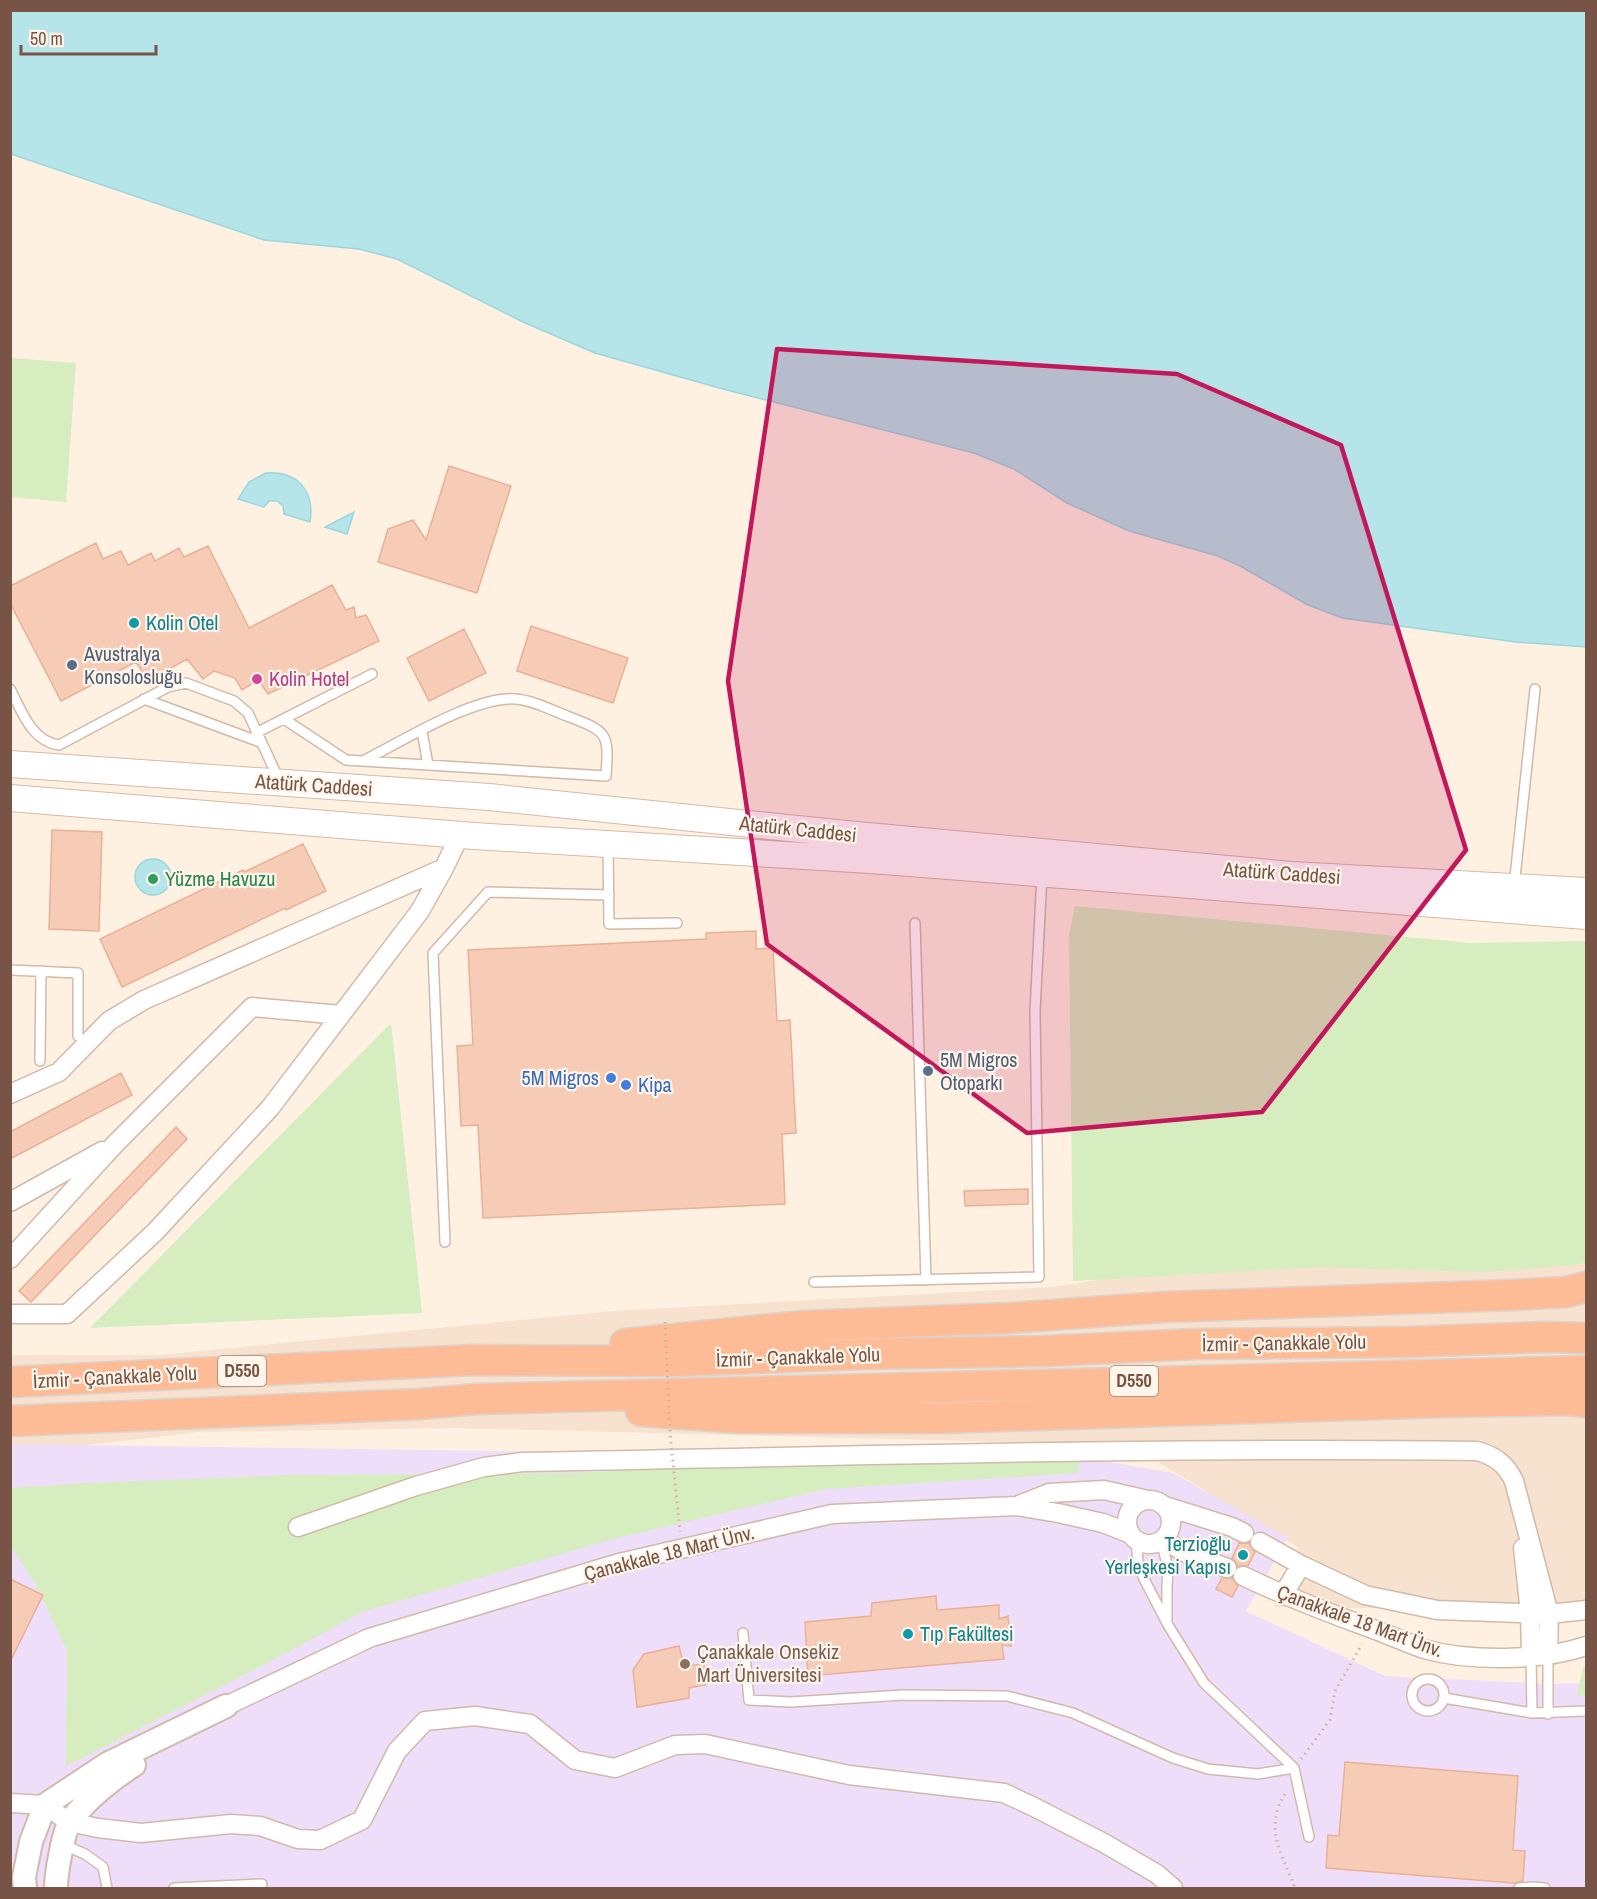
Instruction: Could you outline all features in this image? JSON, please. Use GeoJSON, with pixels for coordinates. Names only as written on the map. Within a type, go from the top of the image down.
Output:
{"type":"FeatureCollection","features":[{"type":"Feature","properties":{"kind":"highway"},"geometry":{"type":"LineString","coordinates":[[473,1360],[803,1326],[1010,1318],[1164,1307],[1511,1296],[1567,1292],[1587,1287]]}},
{"type":"Feature","properties":{"kind":"highway","name":"İzmir - Çanakkale Yolu"},"geometry":{"type":"LineString","coordinates":[[10,1382],[473,1360],[675,1361],[864,1353],[1045,1351],[1196,1344],[1587,1338]]}},
{"type":"Feature","properties":{"kind":"highway","name":"İzmir - Çanakkale Yolu"},"geometry":{"type":"LineString","coordinates":[[10,1421],[420,1404],[477,1399],[1587,1371]]}},
{"type":"Feature","properties":{"kind":"highway"},"geometry":{"type":"LineString","coordinates":[[477,1399],[741,1418],[942,1418],[1445,1402],[1587,1402]]}},
{"type":"Feature","properties":{"kind":"main road","name":"Atatürk Caddesi"},"geometry":{"type":"LineString","coordinates":[[10,764],[460,795],[1042,863],[1587,916]]}},
{"type":"Feature","properties":{"kind":"main road"},"geometry":{"type":"LineString","coordinates":[[280,783],[282,820]]}},
{"type":"Feature","properties":{"kind":"main road"},"geometry":{"type":"LineString","coordinates":[[460,795],[460,835]]}},
{"type":"Feature","properties":{"kind":"main road","name":"Atatürk Caddesi"},"geometry":{"type":"LineString","coordinates":[[10,798],[460,835],[870,860],[1042,863],[1587,891]]}},
{"type":"Feature","properties":{"kind":"street"},"geometry":{"type":"LineString","coordinates":[[10,1314],[67,1314],[155,1232],[270,1108],[420,911],[460,835]]}},
{"type":"Feature","properties":{"kind":"street"},"geometry":{"type":"LineString","coordinates":[[10,1094],[60,1072],[109,1021],[144,1000],[444,868]]}},
{"type":"Feature","properties":{"kind":"street"},"geometry":{"type":"LineString","coordinates":[[10,1259],[116,1143],[252,1007],[341,1015]]}},
{"type":"Feature","properties":{"kind":"street"},"geometry":{"type":"LineString","coordinates":[[10,1202],[116,1143]]}},
{"type":"Feature","properties":{"kind":"street"},"geometry":{"type":"LineString","coordinates":[[298,1527],[416,1486],[484,1467],[522,1462],[1079,1451],[1477,1450],[1505,1465],[1517,1490],[1549,1614],[1539,1655]]}},
{"type":"Feature","properties":{"kind":"street","name":"Çanakkale 18 Mart Ünv."},"geometry":{"type":"LineString","coordinates":[[1017,1506],[1049,1493],[1104,1490],[1156,1503],[1232,1527],[1300,1564],[1365,1595],[1437,1611],[1549,1614],[1587,1610]]}},
{"type":"Feature","properties":{"kind":"street"},"geometry":{"type":"LineString","coordinates":[[1517,1490],[1530,1613],[1539,1655]]}},
{"type":"Feature","properties":{"kind":"street"},"geometry":{"type":"LineString","coordinates":[[1140,1502],[1156,1503],[1169,1512],[1171,1527],[1162,1540],[1149,1545],[1134,1537],[1127,1520],[1130,1512],[1140,1502]]}},
{"type":"Feature","properties":{"kind":"street","name":"Çanakkale 18 Mart Ünv."},"geometry":{"type":"LineString","coordinates":[[226,1706],[369,1638],[619,1563],[832,1514],[1017,1506],[1103,1523],[1134,1537]]}},
{"type":"Feature","properties":{"kind":"street","name":"Çanakkale 18 Mart Ünv."},"geometry":{"type":"LineString","coordinates":[[1162,1540],[1188,1554],[1235,1572],[1282,1595],[1425,1649],[1478,1658],[1539,1655],[1571,1651],[1587,1646]]}},
{"type":"Feature","properties":{"kind":"street"},"geometry":{"type":"LineString","coordinates":[[1282,1595],[1300,1564]]}},
{"type":"Feature","properties":{"kind":"street"},"geometry":{"type":"LineString","coordinates":[[25,1888],[24,1876],[31,1842],[45,1805],[107,1764],[226,1706]]}},
{"type":"Feature","properties":{"kind":"street"},"geometry":{"type":"LineString","coordinates":[[56,1888],[56,1875],[69,1822],[113,1778],[226,1706]]}},
{"type":"Feature","properties":{"kind":"street"},"geometry":{"type":"LineString","coordinates":[[10,1803],[45,1805],[69,1822],[98,1828],[141,1833],[231,1824],[251,1825],[261,1826],[298,1839],[320,1840],[362,1820],[397,1751],[425,1721],[475,1716],[530,1724],[575,1760],[615,1768],[675,1745],[705,1744],[849,1775],[1004,1793],[1104,1843],[1157,1874],[1173,1888]]}},
{"type":"Feature","properties":{"kind":"lane"},"geometry":{"type":"LineString","coordinates":[[258,737],[284,719],[372,674]]}},
{"type":"Feature","properties":{"kind":"lane"},"geometry":{"type":"LineString","coordinates":[[10,689],[36,734],[48,742],[59,745],[168,687],[186,683],[234,701],[248,713],[280,783]]}},
{"type":"Feature","properties":{"kind":"lane"},"geometry":{"type":"LineString","coordinates":[[1514,887],[1535,689]]}},
{"type":"Feature","properties":{"kind":"lane"},"geometry":{"type":"LineString","coordinates":[[144,699],[258,737]]}},
{"type":"Feature","properties":{"kind":"lane"},"geometry":{"type":"LineString","coordinates":[[284,719],[346,760],[606,776],[608,747],[597,728],[525,700],[492,700],[422,730],[363,761]]}},
{"type":"Feature","properties":{"kind":"lane"},"geometry":{"type":"LineString","coordinates":[[422,730],[428,765]]}},
{"type":"Feature","properties":{"kind":"lane"},"geometry":{"type":"LineString","coordinates":[[608,844],[609,924],[677,923]]}},
{"type":"Feature","properties":{"kind":"lane"},"geometry":{"type":"LineString","coordinates":[[814,1282],[1039,1277],[1035,1011],[1042,863]]}},
{"type":"Feature","properties":{"kind":"lane"},"geometry":{"type":"LineString","coordinates":[[445,1242],[433,953],[488,892],[609,895]]}},
{"type":"Feature","properties":{"kind":"lane"},"geometry":{"type":"LineString","coordinates":[[915,923],[926,1280]]}},
{"type":"Feature","properties":{"kind":"lane"},"geometry":{"type":"LineString","coordinates":[[10,970],[78,973],[78,1036]]}},
{"type":"Feature","properties":{"kind":"lane"},"geometry":{"type":"LineString","coordinates":[[40,1061],[41,971]]}},
{"type":"Feature","properties":{"kind":"lane"},"geometry":{"type":"LineString","coordinates":[[1134,1537],[1143,1577],[1167,1624],[1204,1683],[1294,1768],[1309,1838]]}},
{"type":"Feature","properties":{"kind":"lane"},"geometry":{"type":"LineString","coordinates":[[1162,1540],[1168,1568],[1167,1624]]}},
{"type":"Feature","properties":{"kind":"lane"},"geometry":{"type":"LineString","coordinates":[[743,1633],[749,1700],[791,1702],[903,1695],[1007,1696],[1073,1713],[1173,1758],[1208,1768],[1258,1774],[1294,1768]]}},
{"type":"Feature","properties":{"kind":"lane"},"geometry":{"type":"LineString","coordinates":[[1532,1713],[1539,1655]]}},
{"type":"Feature","properties":{"kind":"lane"},"geometry":{"type":"LineString","coordinates":[[1539,1655],[1548,1714]]}},
{"type":"Feature","properties":{"kind":"lane"},"geometry":{"type":"LineString","coordinates":[[1444,1698],[1532,1713],[1587,1711]]}},
{"type":"Feature","properties":{"kind":"lane"},"geometry":{"type":"LineString","coordinates":[[64,1845],[85,1854],[103,1867],[106,1888]]}},
{"type":"Feature","properties":{"kind":"lane"},"geometry":{"type":"LineString","coordinates":[[174,1888],[262,1884]]}},
{"type":"Feature","properties":{"kind":"lane"},"geometry":{"type":"LineString","coordinates":[[1519,1888],[1545,1888]]}},
{"type":"Feature","properties":{"kind":"path"},"geometry":{"type":"LineString","coordinates":[[665,1322],[670,1432],[680,1532]]}},
{"type":"Feature","properties":{"kind":"path"},"geometry":{"type":"LineString","coordinates":[[1293,1888],[1294,1885],[1278,1845],[1274,1819],[1279,1804],[1288,1790],[1294,1768],[1330,1720],[1335,1691],[1371,1628]]}},
{"type":"Feature","properties":{"kind":"highlighted area"},"geometry":{"type":"Polygon","coordinates":[[[777,349],[1177,374],[1341,445],[1466,850],[1262,1112],[1027,1133],[767,944],[728,681],[777,349]]]}},
{"type":"Feature","properties":{"kind":"shaded area"},"geometry":{"type":"Polygon","coordinates":[[[1586,1202],[1586,1611],[1274,1607],[1299,1548],[1125,1442],[1010,1442],[454,1428],[199,1432],[11,1454],[10,1355],[159,1355],[613,1311],[1053,1287],[1586,1202]]]}},
{"type":"Feature","properties":{"kind":"shaded area","name":"Çanakkale Onsekiz Mart Üniversitesi"},"geometry":{"type":"Polygon","coordinates":[[[11,1444],[1098,1460],[1173,1473],[1288,1538],[1246,1611],[1385,1676],[1554,1684],[1586,1683],[1586,1888],[11,1888],[11,1444]]]}},
{"type":"Feature","properties":{"kind":"green space"},"geometry":{"type":"Polygon","coordinates":[[[11,358],[76,363],[66,502],[11,497],[11,358]]]}},
{"type":"Feature","properties":{"kind":"green space"},"geometry":{"type":"Polygon","coordinates":[[[1075,906],[1471,943],[1586,941],[1586,1262],[1575,1265],[1483,1272],[1320,1267],[1073,1281],[1069,935],[1075,906]]]}},
{"type":"Feature","properties":{"kind":"green space"},"geometry":{"type":"Polygon","coordinates":[[[391,1023],[422,1313],[90,1328],[391,1023]]]}},
{"type":"Feature","properties":{"kind":"green space"},"geometry":{"type":"Polygon","coordinates":[[[1080,1458],[1078,1473],[826,1489],[613,1539],[362,1612],[66,1766],[67,1650],[35,1583],[11,1547],[10,1488],[291,1475],[575,1473],[837,1459],[1080,1458]]]}},
{"type":"Feature","properties":{"kind":"green space"},"geometry":{"type":"Polygon","coordinates":[[[1583,1667],[1586,1667],[1586,1695],[1577,1696],[1583,1667]]]}},
{"type":"Feature","properties":{"kind":"water"},"geometry":{"type":"Polygon","coordinates":[[[11,10],[1586,11],[1586,647],[1516,642],[1342,618],[1306,604],[1242,567],[1218,556],[1129,531],[1067,503],[1014,469],[974,453],[723,389],[595,353],[523,322],[397,259],[359,249],[264,240],[11,154],[11,10]]]}},
{"type":"Feature","properties":{"kind":"water"},"geometry":{"type":"Polygon","coordinates":[[[266,473],[287,475],[302,485],[310,501],[310,522],[284,514],[283,506],[277,501],[269,501],[264,507],[238,499],[249,482],[266,473]]]}},
{"type":"Feature","properties":{"kind":"water"},"geometry":{"type":"Polygon","coordinates":[[[354,512],[347,534],[325,527],[354,512]]]}},
{"type":"Feature","properties":{"kind":"water","name":"Yüzme Havuzu"},"geometry":{"type":"Polygon","coordinates":[[[153,859],[166,864],[171,877],[166,890],[153,895],[140,890],[135,877],[140,864],[153,859]]]}},
{"type":"Feature","properties":{"kind":"building"},"geometry":{"type":"Polygon","coordinates":[[[449,466],[511,486],[477,593],[378,562],[388,529],[413,520],[426,540],[449,466]]]}},
{"type":"Feature","properties":{"kind":"building","name":"Kolin Otel"},"geometry":{"type":"Polygon","coordinates":[[[96,543],[103,559],[121,551],[128,565],[151,553],[155,561],[179,548],[184,557],[208,546],[249,628],[332,585],[346,610],[354,607],[356,618],[366,615],[379,641],[268,694],[258,680],[242,690],[235,678],[214,671],[203,679],[187,659],[148,681],[136,662],[61,701],[10,603],[10,586],[96,543]]]}},
{"type":"Feature","properties":{"kind":"building"},"geometry":{"type":"Polygon","coordinates":[[[531,626],[628,658],[613,703],[517,671],[531,626]]]}},
{"type":"Feature","properties":{"kind":"building"},"geometry":{"type":"Polygon","coordinates":[[[464,629],[486,673],[429,701],[407,658],[464,629]]]}},
{"type":"Feature","properties":{"kind":"building"},"geometry":{"type":"Polygon","coordinates":[[[52,830],[102,832],[99,931],[49,929],[52,830]]]}},
{"type":"Feature","properties":{"kind":"building"},"geometry":{"type":"Polygon","coordinates":[[[303,844],[326,891],[286,910],[285,908],[122,987],[100,939],[243,870],[244,872],[303,844]]]}},
{"type":"Feature","properties":{"kind":"building","name":"Kipa"},"geometry":{"type":"Polygon","coordinates":[[[756,931],[756,949],[773,948],[777,1021],[790,1020],[796,1133],[782,1134],[785,1204],[483,1218],[478,1125],[461,1126],[457,1046],[473,1045],[468,950],[706,939],[706,933],[756,931]]]}},
{"type":"Feature","properties":{"kind":"building"},"geometry":{"type":"Polygon","coordinates":[[[121,1073],[132,1095],[10,1159],[10,1132],[121,1073]]]}},
{"type":"Feature","properties":{"kind":"building"},"geometry":{"type":"Polygon","coordinates":[[[176,1127],[187,1139],[31,1302],[19,1291],[176,1127]]]}},
{"type":"Feature","properties":{"kind":"building"},"geometry":{"type":"Polygon","coordinates":[[[1028,1189],[1028,1204],[965,1206],[964,1191],[1028,1189]]]}},
{"type":"Feature","properties":{"kind":"building"},"geometry":{"type":"Polygon","coordinates":[[[1239,1543],[1249,1543],[1255,1552],[1248,1566],[1238,1566],[1232,1558],[1239,1543]]]}},
{"type":"Feature","properties":{"kind":"building"},"geometry":{"type":"Polygon","coordinates":[[[1222,1578],[1232,1578],[1238,1586],[1232,1597],[1216,1589],[1222,1578]]]}},
{"type":"Feature","properties":{"kind":"building"},"geometry":{"type":"Polygon","coordinates":[[[10,1579],[43,1595],[10,1662],[10,1579]]]}},
{"type":"Feature","properties":{"kind":"building","name":"Tıp Fakültesi"},"geometry":{"type":"Polygon","coordinates":[[[936,1596],[937,1610],[999,1605],[999,1619],[1008,1616],[1011,1646],[1002,1645],[1004,1659],[808,1676],[805,1622],[871,1616],[872,1603],[936,1596]]]}},
{"type":"Feature","properties":{"kind":"building"},"geometry":{"type":"Polygon","coordinates":[[[679,1646],[684,1666],[704,1664],[706,1685],[689,1688],[689,1698],[637,1707],[633,1670],[644,1654],[679,1646]]]}},
{"type":"Feature","properties":{"kind":"building"},"geometry":{"type":"Polygon","coordinates":[[[1345,1762],[1518,1776],[1513,1850],[1525,1851],[1523,1881],[1514,1883],[1326,1868],[1328,1835],[1339,1836],[1345,1762]]]}},
{"type":"Feature","properties":{"kind":"place","name":"Kolin Otel"},"geometry":{"type":"Point","coordinates":[134,623]}},
{"type":"Feature","properties":{"kind":"place","name":"Avustralya Konsolosluğu"},"geometry":{"type":"Point","coordinates":[72,665]}},
{"type":"Feature","properties":{"kind":"place","name":"Kolin Hotel"},"geometry":{"type":"Point","coordinates":[257,679]}},
{"type":"Feature","properties":{"kind":"place","name":"Yüzme Havuzu"},"geometry":{"type":"Point","coordinates":[153,879]}},
{"type":"Feature","properties":{"kind":"place","name":"5M Migros Otoparkı"},"geometry":{"type":"Point","coordinates":[928,1071]}},
{"type":"Feature","properties":{"kind":"place","name":"5M Migros"},"geometry":{"type":"Point","coordinates":[611,1078]}},
{"type":"Feature","properties":{"kind":"place","name":"Kipa"},"geometry":{"type":"Point","coordinates":[626,1085]}},
{"type":"Feature","properties":{"kind":"place","name":"Terzioğlu Yerleşkesi Kapısı"},"geometry":{"type":"Point","coordinates":[1243,1555]}},
{"type":"Feature","properties":{"kind":"place","name":"Tıp Fakültesi"},"geometry":{"type":"Point","coordinates":[908,1634]}},
{"type":"Feature","properties":{"kind":"place","name":"Çanakkale Onsekiz Mart Üniversitesi"},"geometry":{"type":"Point","coordinates":[685,1664]}}]}
